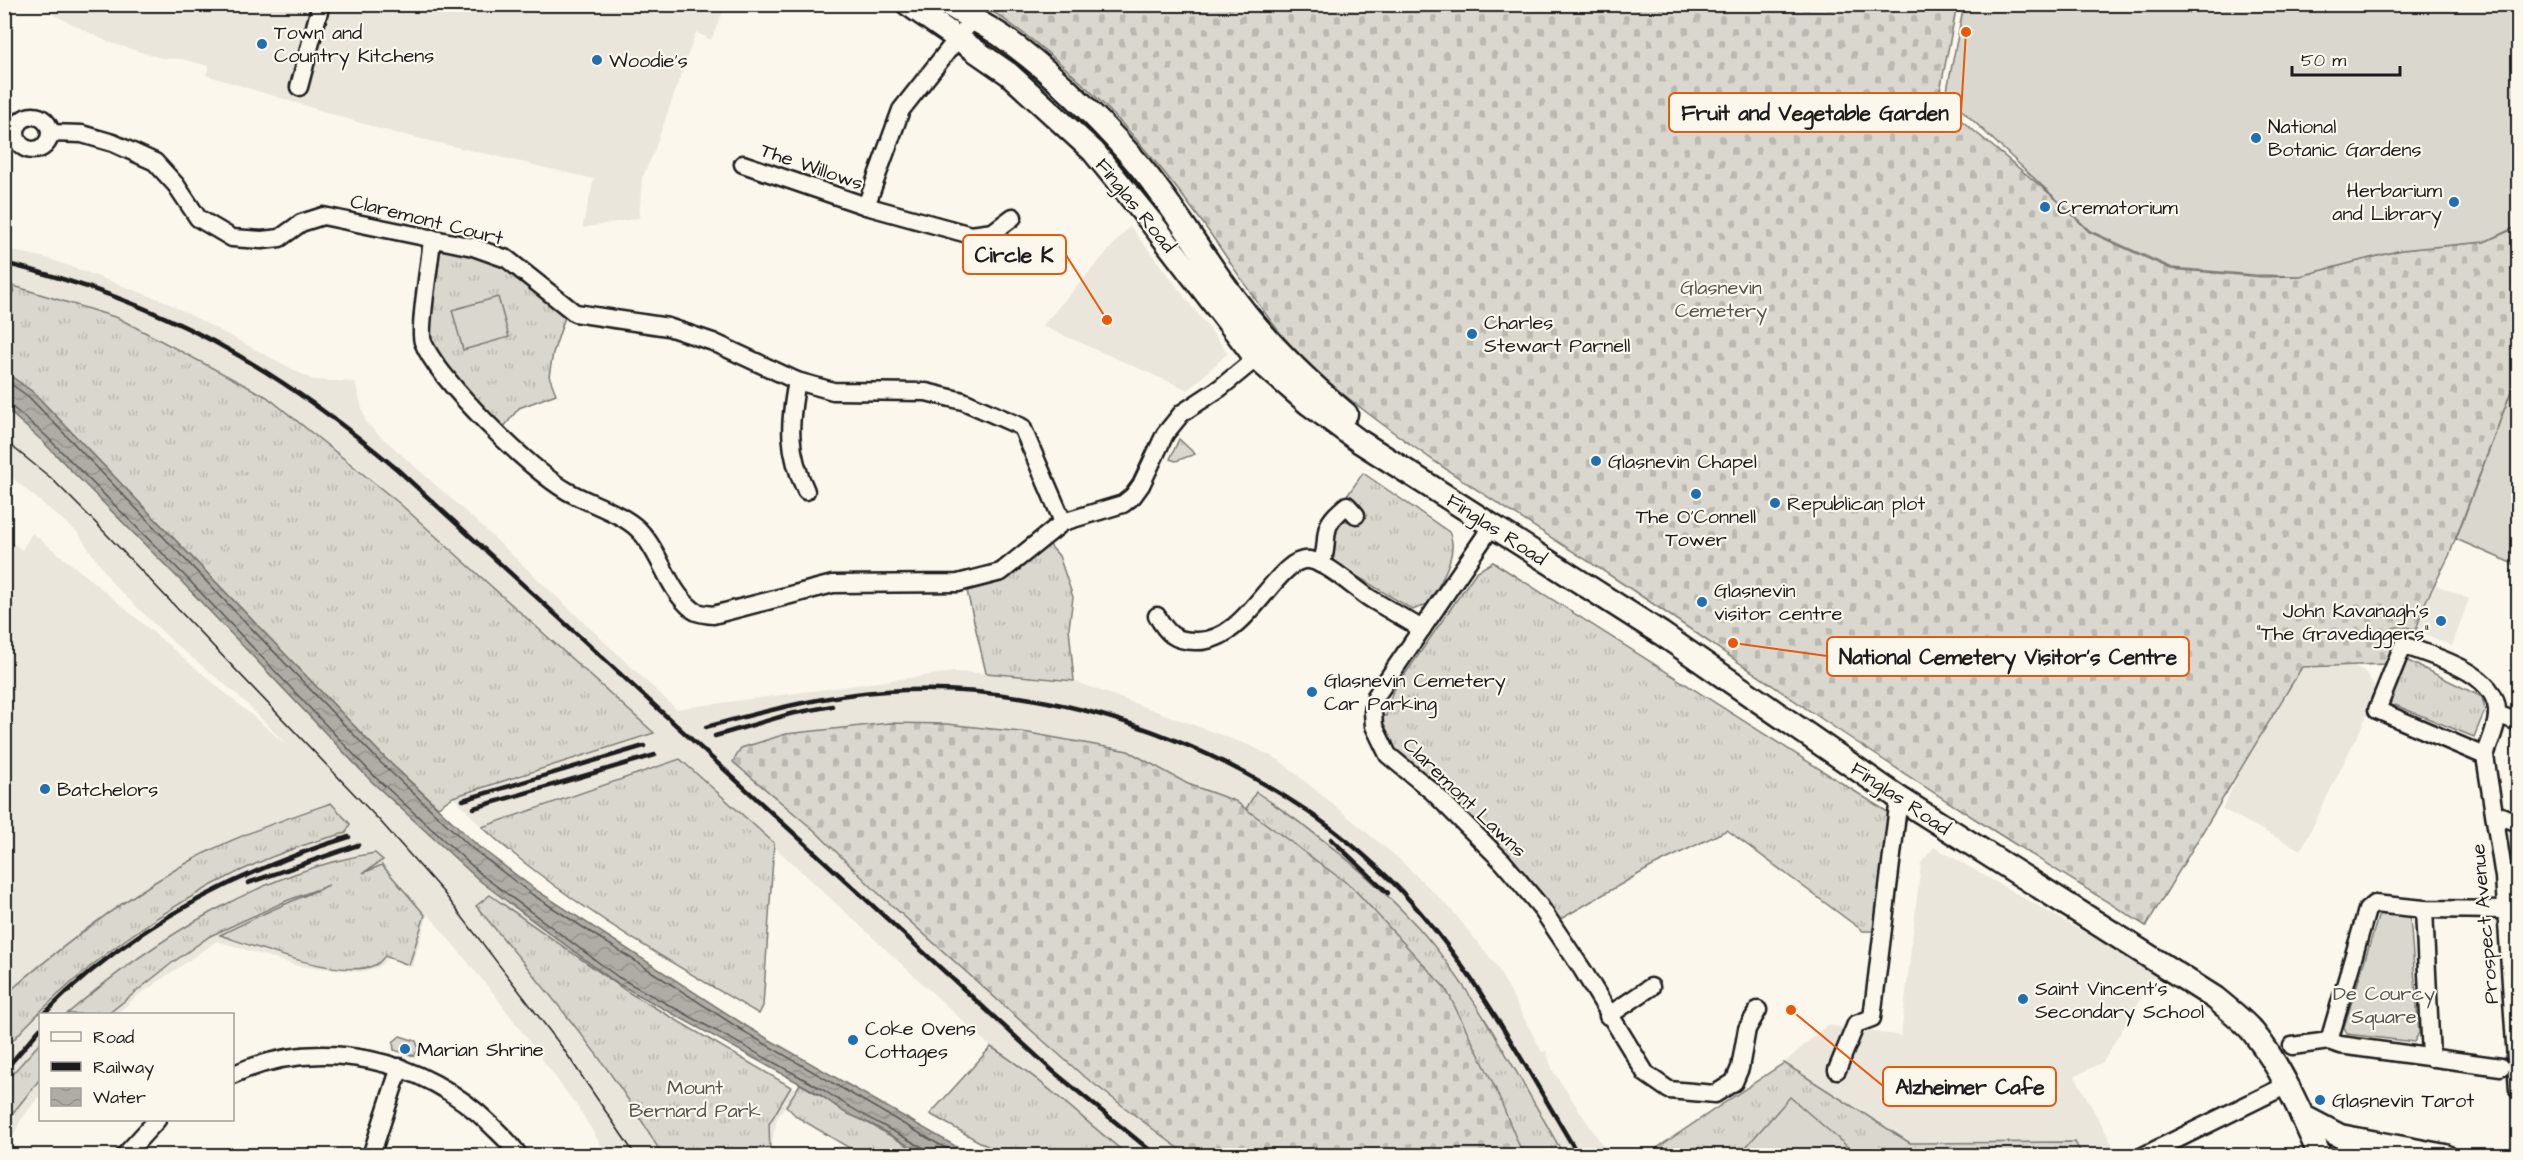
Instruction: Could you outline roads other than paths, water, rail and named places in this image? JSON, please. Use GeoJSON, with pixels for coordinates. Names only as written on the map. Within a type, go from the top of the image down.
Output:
{"type":"FeatureCollection","features":[{"type":"Feature","properties":{"kind":"main road","name":"Finglas Road"},"geometry":{"type":"LineString","coordinates":[[908,4],[966,29],[1000,35],[1051,75],[1133,158],[1176,213],[1225,287],[1262,334],[1264,351],[1359,441],[1671,641],[1899,798],[2215,998],[2252,1032],[2286,1085],[2320,1155]]}},
{"type":"Feature","properties":{"kind":"main road","name":"Finglas Road"},"geometry":{"type":"LineString","coordinates":[[948,4],[966,29]]}},
{"type":"Feature","properties":{"kind":"main road"},"geometry":{"type":"LineString","coordinates":[[2302,1116],[2340,1136],[2445,1155]]}},
{"type":"Feature","properties":{"kind":"main road"},"geometry":{"type":"LineString","coordinates":[[2346,1155],[2373,1143]]}},
{"type":"Feature","properties":{"kind":"street"},"geometry":{"type":"LineString","coordinates":[[299,87],[321,4]]}},
{"type":"Feature","properties":{"kind":"street","name":"The Willows"},"geometry":{"type":"LineString","coordinates":[[743,164],[866,206],[901,110],[966,29]]}},
{"type":"Feature","properties":{"kind":"street","name":"Claremont Court"},"geometry":{"type":"LineString","coordinates":[[50,133],[82,134],[113,143],[155,162],[176,185],[198,218],[232,238],[262,240],[280,238],[301,223],[323,216],[432,238],[507,259],[574,313],[668,327],[713,342],[797,381],[833,391],[926,392],[963,401],[1009,419],[1022,427],[1063,522]]}},
{"type":"Feature","properties":{"kind":"street"},"geometry":{"type":"LineString","coordinates":[[866,206],[971,235],[993,232],[1013,217]]}},
{"type":"Feature","properties":{"kind":"street"},"geometry":{"type":"LineString","coordinates":[[432,238],[427,295],[421,322],[422,341],[436,362],[464,397],[537,471],[567,491],[638,529],[655,551],[680,596],[693,611],[713,615],[833,584],[958,583],[977,580],[1001,572],[1063,522],[1124,504],[1141,485],[1166,434],[1182,413],[1220,388],[1264,351]]}},
{"type":"Feature","properties":{"kind":"street"},"geometry":{"type":"LineString","coordinates":[[797,381],[789,433],[795,469],[806,491]]}},
{"type":"Feature","properties":{"kind":"street"},"geometry":{"type":"LineString","coordinates":[[1320,564],[1326,555],[1328,526],[1334,517],[1347,505],[1356,514]]}},
{"type":"Feature","properties":{"kind":"street","name":"Claremont Lawns"},"geometry":{"type":"LineString","coordinates":[[1492,526],[1376,696],[1372,712],[1380,741],[1388,755],[1433,792],[1503,862],[1552,924],[1646,1074],[1669,1090],[1715,1094],[1734,1082],[1740,1068],[1747,1029],[1758,1010]]}},
{"type":"Feature","properties":{"kind":"street"},"geometry":{"type":"LineString","coordinates":[[1157,616],[1168,634],[1182,641],[1205,642],[1226,632],[1247,617],[1286,570],[1297,561],[1309,560],[1320,564],[1370,598],[1422,629]]}},
{"type":"Feature","properties":{"kind":"street"},"geometry":{"type":"LineString","coordinates":[[2403,645],[2475,674],[2496,703],[2497,714],[2485,756],[2376,710],[2403,645]]}},
{"type":"Feature","properties":{"kind":"street"},"geometry":{"type":"LineString","coordinates":[[2497,714],[2518,722]]}},
{"type":"Feature","properties":{"kind":"street","name":"Prospect Avenue"},"geometry":{"type":"LineString","coordinates":[[2485,756],[2511,880],[2506,910],[2518,1090]]}},
{"type":"Feature","properties":{"kind":"street"},"geometry":{"type":"LineString","coordinates":[[1837,1070],[1856,1024],[1872,1018],[1899,798]]}},
{"type":"Feature","properties":{"kind":"street"},"geometry":{"type":"LineString","coordinates":[[2496,814],[2518,823]]}},
{"type":"Feature","properties":{"kind":"street"},"geometry":{"type":"LineString","coordinates":[[2329,1041],[2367,910],[2374,904],[2424,909],[2506,910]]}},
{"type":"Feature","properties":{"kind":"street"},"geometry":{"type":"LineString","coordinates":[[2424,909],[2431,1058]]}},
{"type":"Feature","properties":{"kind":"street"},"geometry":{"type":"LineString","coordinates":[[1608,1016],[1651,987]]}},
{"type":"Feature","properties":{"kind":"street"},"geometry":{"type":"LineString","coordinates":[[2292,1046],[2329,1041],[2340,1045],[2500,1067]]}},
{"type":"Feature","properties":{"kind":"street"},"geometry":{"type":"LineString","coordinates":[[234,1074],[263,1063],[300,1057],[358,1058],[400,1067],[457,1095],[519,1155]]}},
{"type":"Feature","properties":{"kind":"street"},"geometry":{"type":"LineString","coordinates":[[371,1155],[400,1067]]}},
{"type":"Feature","properties":{"kind":"street"},"geometry":{"type":"LineString","coordinates":[[2143,1155],[2286,1085]]}},
{"type":"Feature","properties":{"kind":"street"},"geometry":{"type":"LineString","coordinates":[[124,1155],[155,1121]]}},
{"type":"Feature","properties":{"kind":"water"},"geometry":{"type":"Polygon","coordinates":[[[5,372],[33,392],[385,758],[478,846],[536,890],[751,1029],[971,1155],[924,1155],[873,1125],[844,1112],[819,1094],[615,982],[480,881],[371,781],[182,582],[41,440],[5,408],[5,372]]]}},
{"type":"Feature","properties":{"kind":"tram line"},"geometry":{"type":"LineString","coordinates":[[4,440],[51,478],[90,517],[380,821],[443,892],[562,1047],[636,1156]]}},
{"type":"Feature","properties":{"kind":"railway"},"geometry":{"type":"LineString","coordinates":[[4,263],[115,297],[166,318],[261,369],[307,399],[352,433],[398,470],[1054,1072],[1157,1156]]}},
{"type":"Feature","properties":{"kind":"railway"},"geometry":{"type":"LineString","coordinates":[[706,727],[840,696],[886,691],[957,691],[1030,699],[1102,715],[1173,739],[1240,771],[1304,809],[1362,854],[1413,904],[1460,963],[1481,994],[1579,1156]]}},
{"type":"Feature","properties":{"kind":"railway"},"geometry":{"type":"LineString","coordinates":[[715,736],[790,714],[832,706]]}},
{"type":"Feature","properties":{"kind":"railway"},"geometry":{"type":"LineString","coordinates":[[463,800],[644,746]]}},
{"type":"Feature","properties":{"kind":"railway"},"geometry":{"type":"LineString","coordinates":[[474,808],[655,755]]}},
{"type":"Feature","properties":{"kind":"railway"},"geometry":{"type":"LineString","coordinates":[[45,1013],[111,955],[185,907],[265,867],[349,837]]}},
{"type":"Feature","properties":{"kind":"railway"},"geometry":{"type":"LineString","coordinates":[[1331,839],[1388,893]]}},
{"type":"Feature","properties":{"kind":"railway"},"geometry":{"type":"LineString","coordinates":[[248,883],[358,845]]}},
{"type":"Feature","properties":{"kind":"railway"},"geometry":{"type":"LineString","coordinates":[[4,1071],[39,1030]]}},
{"type":"Feature","properties":{"kind":"place","name":"Fruit and Vegetable Garden"},"geometry":{"type":"Point","coordinates":[1966,32]}},
{"type":"Feature","properties":{"kind":"place","name":"Town and Country Kitchens"},"geometry":{"type":"Point","coordinates":[262,44]}},
{"type":"Feature","properties":{"kind":"place","name":"Woodie's"},"geometry":{"type":"Point","coordinates":[597,60]}},
{"type":"Feature","properties":{"kind":"place","name":"National Botanic Gardens"},"geometry":{"type":"Point","coordinates":[2256,138]}},
{"type":"Feature","properties":{"kind":"place","name":"Herbarium and Library"},"geometry":{"type":"Point","coordinates":[2454,202]}},
{"type":"Feature","properties":{"kind":"place","name":"Crematorium"},"geometry":{"type":"Point","coordinates":[2045,207]}},
{"type":"Feature","properties":{"kind":"place","name":"Circle K"},"geometry":{"type":"Point","coordinates":[1107,320]}},
{"type":"Feature","properties":{"kind":"place","name":"Charles Stewart Parnell"},"geometry":{"type":"Point","coordinates":[1472,334]}},
{"type":"Feature","properties":{"kind":"place","name":"Glasnevin Chapel"},"geometry":{"type":"Point","coordinates":[1596,461]}},
{"type":"Feature","properties":{"kind":"place","name":"The O'Connell Tower"},"geometry":{"type":"Point","coordinates":[1696,494]}},
{"type":"Feature","properties":{"kind":"place","name":"Republican plot"},"geometry":{"type":"Point","coordinates":[1775,503]}},
{"type":"Feature","properties":{"kind":"place","name":"Glasnevin visitor centre"},"geometry":{"type":"Point","coordinates":[1702,602]}},
{"type":"Feature","properties":{"kind":"place","name":"John Kavanagh’s \"The Gravediggers\""},"geometry":{"type":"Point","coordinates":[2441,621]}},
{"type":"Feature","properties":{"kind":"place","name":"National Cemetery Visitor's Centre"},"geometry":{"type":"Point","coordinates":[1733,643]}},
{"type":"Feature","properties":{"kind":"place","name":"Glasnevin Cemetery Car Parking"},"geometry":{"type":"Point","coordinates":[1312,692]}},
{"type":"Feature","properties":{"kind":"place","name":"Batchelors"},"geometry":{"type":"Point","coordinates":[45,789]}},
{"type":"Feature","properties":{"kind":"place","name":"Saint Vincent's Secondary School"},"geometry":{"type":"Point","coordinates":[2023,999]}},
{"type":"Feature","properties":{"kind":"place","name":"Alzheimer Cafe"},"geometry":{"type":"Point","coordinates":[1791,1010]}},
{"type":"Feature","properties":{"kind":"place","name":"Coke Ovens Cottages"},"geometry":{"type":"Point","coordinates":[853,1040]}},
{"type":"Feature","properties":{"kind":"place","name":"Marian Shrine"},"geometry":{"type":"Point","coordinates":[405,1049]}},
{"type":"Feature","properties":{"kind":"place","name":"Glasnevin Tarot"},"geometry":{"type":"Point","coordinates":[2320,1100]}},
{"type":"Feature","properties":{"kind":"park label","name":"Glasnevin Cemetery"},"geometry":{"type":"Point","coordinates":[1721,298]}},
{"type":"Feature","properties":{"kind":"park label","name":"De Courcy Square"},"geometry":{"type":"Point","coordinates":[2384,1004]}},
{"type":"Feature","properties":{"kind":"park label","name":"Mount Bernard Park"},"geometry":{"type":"Point","coordinates":[695,1098]}}]}
